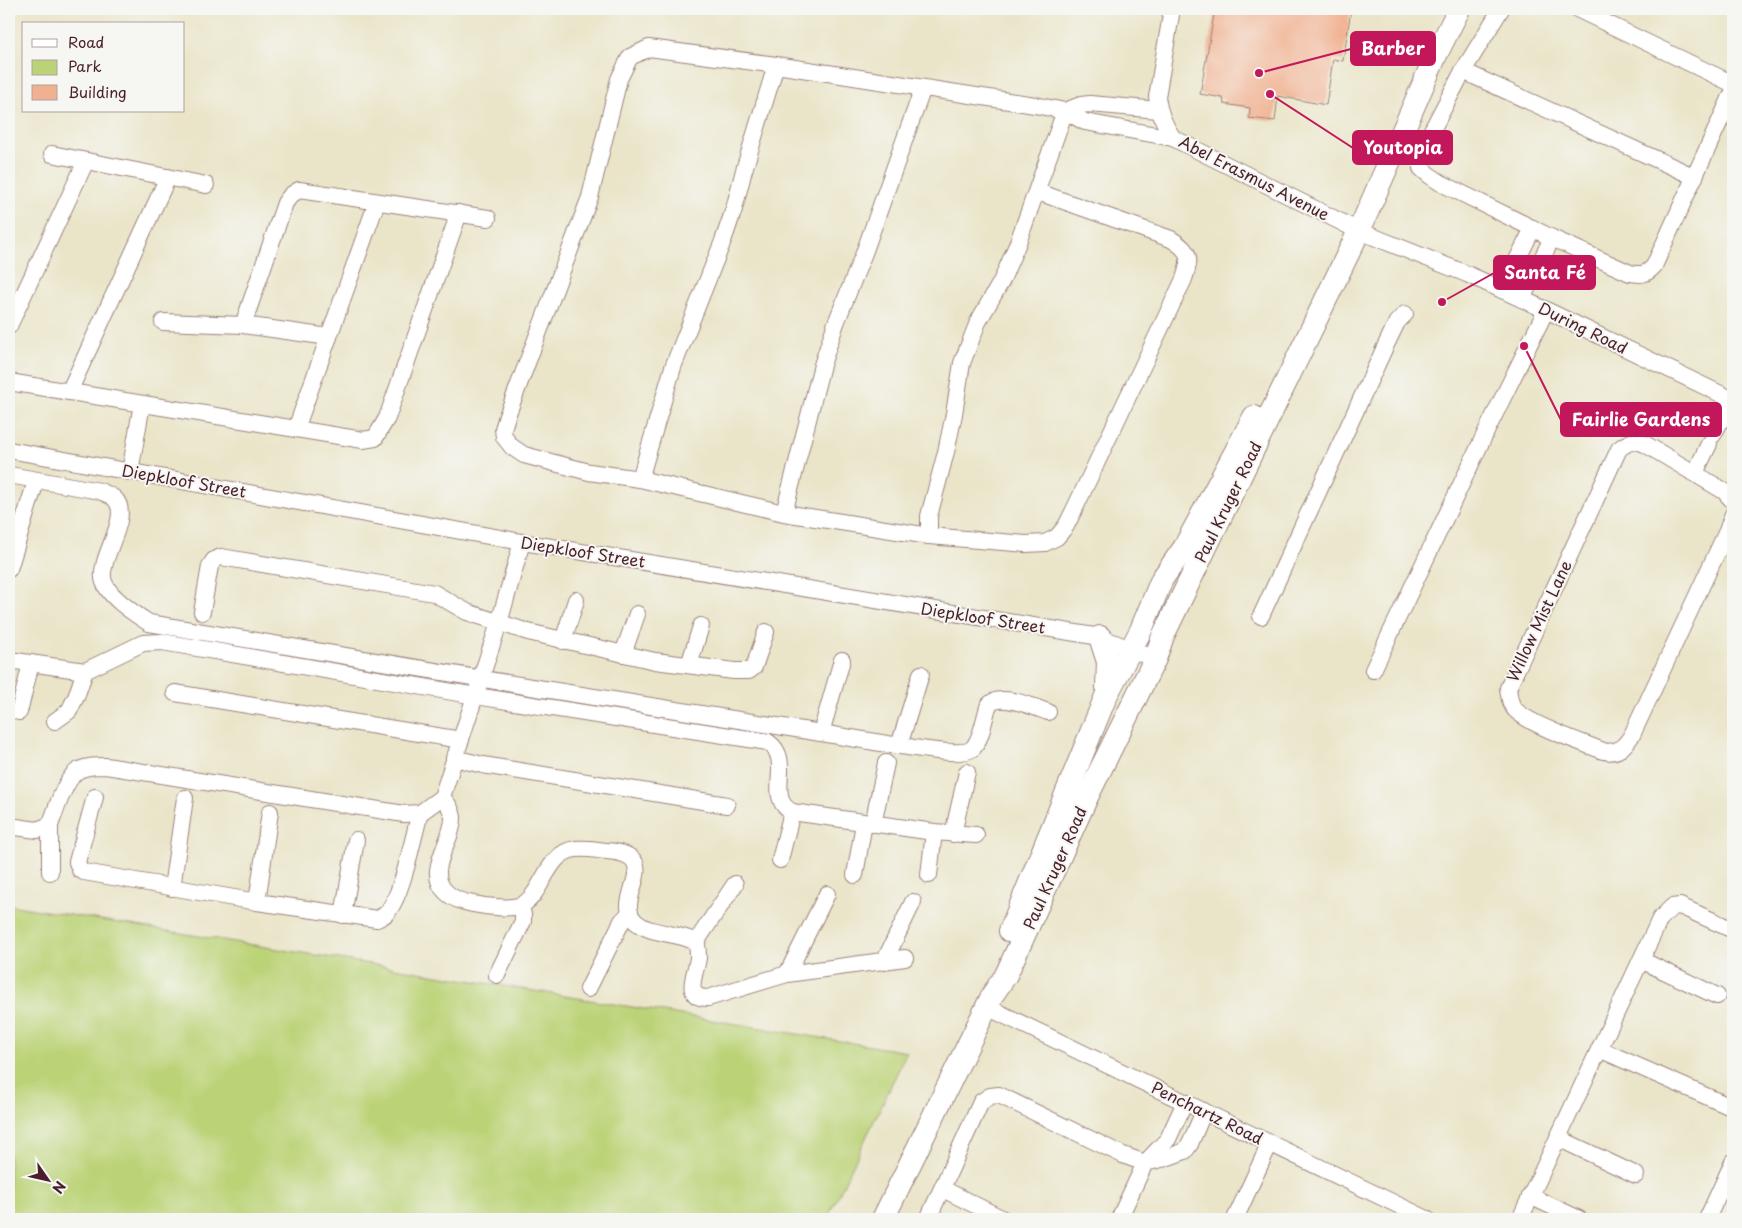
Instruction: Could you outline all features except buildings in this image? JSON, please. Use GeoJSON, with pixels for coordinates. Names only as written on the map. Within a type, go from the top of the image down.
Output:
{"type":"FeatureCollection","features":[{"type":"Feature","properties":{"kind":"street","name":"Abel Erasmus Avenue"},"geometry":{"type":"LineString","coordinates":[[1172,9],[1157,97],[1164,125],[1173,138],[1353,228]]}},
{"type":"Feature","properties":{"kind":"street","name":"Paul Kruger Road"},"geometry":{"type":"LineString","coordinates":[[990,1001],[995,970],[1106,696],[1141,630],[1162,579],[1184,548],[1353,228],[1375,161],[1447,9]]}},
{"type":"Feature","properties":{"kind":"street","name":"Paul Kruger Road"},"geometry":{"type":"LineString","coordinates":[[883,1219],[990,1001],[1006,975],[1096,779],[1155,659],[1163,636],[1353,228],[1459,9]]}},
{"type":"Feature","properties":{"kind":"street"},"geometry":{"type":"LineString","coordinates":[[1501,9],[1463,71],[1421,151],[1421,168],[1441,183],[1552,238],[1630,273],[1647,274],[1654,266],[1733,92]]}},
{"type":"Feature","properties":{"kind":"street"},"geometry":{"type":"LineString","coordinates":[[1577,9],[1733,84]]}},
{"type":"Feature","properties":{"kind":"street"},"geometry":{"type":"LineString","coordinates":[[1038,192],[1171,239],[1182,245],[1190,260],[1184,279],[1066,526],[1057,537],[1045,543],[1026,544],[929,536],[784,513],[640,479],[589,472],[524,455],[512,447],[504,437],[507,416],[590,197],[620,79],[630,58],[648,48],[776,65],[1035,105],[1065,111],[1084,122],[1173,138]]}},
{"type":"Feature","properties":{"kind":"street"},"geometry":{"type":"LineString","coordinates":[[640,479],[673,367],[723,241],[734,208],[776,65]]}},
{"type":"Feature","properties":{"kind":"street"},"geometry":{"type":"LineString","coordinates":[[1463,71],[1695,177]]}},
{"type":"Feature","properties":{"kind":"street"},"geometry":{"type":"LineString","coordinates":[[784,513],[824,357],[864,253],[923,88]]}},
{"type":"Feature","properties":{"kind":"street"},"geometry":{"type":"LineString","coordinates":[[1065,111],[1090,104],[1159,110]]}},
{"type":"Feature","properties":{"kind":"street"},"geometry":{"type":"LineString","coordinates":[[929,536],[929,516],[946,452],[962,363],[978,322],[1001,282],[1017,245],[1038,192],[1065,111]]}},
{"type":"Feature","properties":{"kind":"street"},"geometry":{"type":"LineString","coordinates":[[52,154],[206,185]]}},
{"type":"Feature","properties":{"kind":"street"},"geometry":{"type":"LineString","coordinates":[[9,326],[86,161]]}},
{"type":"Feature","properties":{"kind":"street"},"geometry":{"type":"LineString","coordinates":[[69,392],[168,177]]}},
{"type":"Feature","properties":{"kind":"street"},"geometry":{"type":"LineString","coordinates":[[243,325],[286,203],[291,195],[299,190],[488,218]]}},
{"type":"Feature","properties":{"kind":"street"},"geometry":{"type":"LineString","coordinates":[[296,429],[377,202]]}},
{"type":"Feature","properties":{"kind":"street"},"geometry":{"type":"LineString","coordinates":[[9,382],[363,440],[375,438],[387,418],[459,213]]}},
{"type":"Feature","properties":{"kind":"street","name":"During Road"},"geometry":{"type":"LineString","coordinates":[[1353,228],[1467,274],[1733,400]]}},
{"type":"Feature","properties":{"kind":"street"},"geometry":{"type":"LineString","coordinates":[[1502,290],[1533,228]]}},
{"type":"Feature","properties":{"kind":"street"},"geometry":{"type":"LineString","coordinates":[[1522,299],[1552,238]]}},
{"type":"Feature","properties":{"kind":"street"},"geometry":{"type":"LineString","coordinates":[[1373,670],[1546,310]]}},
{"type":"Feature","properties":{"kind":"street"},"geometry":{"type":"LineString","coordinates":[[1261,616],[1384,347],[1397,322],[1405,314]]}},
{"type":"Feature","properties":{"kind":"street"},"geometry":{"type":"LineString","coordinates":[[163,322],[243,325],[329,337]]}},
{"type":"Feature","properties":{"kind":"street"},"geometry":{"type":"LineString","coordinates":[[1695,473],[1733,400]]}},
{"type":"Feature","properties":{"kind":"street"},"geometry":{"type":"LineString","coordinates":[[130,472],[142,404]]}},
{"type":"Feature","properties":{"kind":"street","name":"Willow Mist Lane"},"geometry":{"type":"LineString","coordinates":[[1733,501],[1724,492],[1695,473],[1641,442],[1632,441],[1619,449],[1508,688],[1512,706],[1532,721],[1603,751],[1612,753],[1625,746],[1686,620],[1733,514]]}},
{"type":"Feature","properties":{"kind":"street","name":"Diepkloof Street"},"geometry":{"type":"LineString","coordinates":[[9,450],[522,542],[1100,637],[1155,659]]}},
{"type":"Feature","properties":{"kind":"street"},"geometry":{"type":"LineString","coordinates":[[9,475],[100,492],[113,498],[120,506],[120,518],[106,556],[103,579],[113,595],[131,612],[149,623],[899,746],[948,752],[970,750],[975,746],[990,702],[994,700],[1000,699],[1021,703],[1048,712]]}},
{"type":"Feature","properties":{"kind":"street"},"geometry":{"type":"LineString","coordinates":[[9,569],[36,481]]}},
{"type":"Feature","properties":{"kind":"street"},"geometry":{"type":"LineString","coordinates":[[50,872],[50,825],[68,783],[76,771],[89,766],[106,766],[404,814],[420,813],[442,797],[499,623],[522,542]]}},
{"type":"Feature","properties":{"kind":"street"},"geometry":{"type":"LineString","coordinates":[[202,612],[210,566],[214,560],[221,557],[434,593],[467,612],[499,623],[563,641],[655,661],[734,671],[749,671],[754,667],[766,632]]}},
{"type":"Feature","properties":{"kind":"street"},"geometry":{"type":"LineString","coordinates":[[563,641],[576,600]]}},
{"type":"Feature","properties":{"kind":"street"},"geometry":{"type":"LineString","coordinates":[[623,654],[637,614]]}},
{"type":"Feature","properties":{"kind":"street"},"geometry":{"type":"LineString","coordinates":[[689,665],[701,626]]}},
{"type":"Feature","properties":{"kind":"street"},"geometry":{"type":"LineString","coordinates":[[1100,637],[1108,662],[1106,696]]}},
{"type":"Feature","properties":{"kind":"street"},"geometry":{"type":"LineString","coordinates":[[9,660],[85,671],[143,643],[162,642],[476,696],[768,742],[775,747],[779,754],[781,796],[783,804],[792,812],[976,836]]}},
{"type":"Feature","properties":{"kind":"street"},"geometry":{"type":"LineString","coordinates":[[821,733],[842,660]]}},
{"type":"Feature","properties":{"kind":"street"},"geometry":{"type":"LineString","coordinates":[[19,712],[31,663]]}},
{"type":"Feature","properties":{"kind":"street"},"geometry":{"type":"LineString","coordinates":[[55,720],[69,711],[85,671]]}},
{"type":"Feature","properties":{"kind":"street"},"geometry":{"type":"LineString","coordinates":[[899,746],[921,674]]}},
{"type":"Feature","properties":{"kind":"street"},"geometry":{"type":"LineString","coordinates":[[175,692],[460,740]]}},
{"type":"Feature","properties":{"kind":"street"},"geometry":{"type":"LineString","coordinates":[[454,758],[483,765],[727,805]]}},
{"type":"Feature","properties":{"kind":"street"},"geometry":{"type":"LineString","coordinates":[[855,875],[886,763]]}},
{"type":"Feature","properties":{"kind":"street"},"geometry":{"type":"LineString","coordinates":[[953,834],[967,772]]}},
{"type":"Feature","properties":{"kind":"street"},"geometry":{"type":"LineString","coordinates":[[95,797],[78,862],[80,870],[84,872],[257,902],[376,919],[384,916],[390,910],[398,893],[420,813]]}},
{"type":"Feature","properties":{"kind":"street"},"geometry":{"type":"LineString","coordinates":[[442,797],[451,809],[453,818],[438,869],[439,882],[446,892],[456,899],[472,904],[506,908],[521,905],[530,898],[553,862],[563,853],[576,849],[610,851],[632,858],[636,867],[637,873],[630,904],[630,913],[636,922],[647,929],[678,934],[696,942]]}},
{"type":"Feature","properties":{"kind":"street"},"geometry":{"type":"LineString","coordinates":[[172,888],[184,798]]}},
{"type":"Feature","properties":{"kind":"street"},"geometry":{"type":"LineString","coordinates":[[257,902],[270,812]]}},
{"type":"Feature","properties":{"kind":"street"},"geometry":{"type":"LineString","coordinates":[[780,860],[792,812]]}},
{"type":"Feature","properties":{"kind":"street"},"geometry":{"type":"LineString","coordinates":[[9,826],[37,830],[50,825]]}},
{"type":"Feature","properties":{"kind":"street"},"geometry":{"type":"LineString","coordinates":[[929,875],[934,832]]}},
{"type":"Feature","properties":{"kind":"street"},"geometry":{"type":"LineString","coordinates":[[343,915],[356,840]]}},
{"type":"Feature","properties":{"kind":"street"},"geometry":{"type":"LineString","coordinates":[[736,884],[696,942],[698,958],[693,975],[693,991],[700,998],[708,998],[787,974],[905,958]]}},
{"type":"Feature","properties":{"kind":"street"},"geometry":{"type":"LineString","coordinates":[[787,974],[827,894]]}},
{"type":"Feature","properties":{"kind":"street"},"geometry":{"type":"LineString","coordinates":[[884,962],[913,902]]}},
{"type":"Feature","properties":{"kind":"street"},"geometry":{"type":"LineString","coordinates":[[497,975],[523,921],[521,905]]}},
{"type":"Feature","properties":{"kind":"street"},"geometry":{"type":"LineString","coordinates":[[1520,1219],[1660,919],[1672,907],[1680,906],[1733,930]]}},
{"type":"Feature","properties":{"kind":"street"},"geometry":{"type":"LineString","coordinates":[[588,990],[622,921],[630,913]]}},
{"type":"Feature","properties":{"kind":"street"},"geometry":{"type":"LineString","coordinates":[[1641,960],[1717,996]]}},
{"type":"Feature","properties":{"kind":"street","name":"Penchartz Road"},"geometry":{"type":"LineString","coordinates":[[990,1001],[1185,1102],[1427,1219]]}},
{"type":"Feature","properties":{"kind":"street"},"geometry":{"type":"LineString","coordinates":[[1599,1049],[1733,1108]]}},
{"type":"Feature","properties":{"kind":"street"},"geometry":{"type":"LineString","coordinates":[[928,1219],[981,1102],[986,1097],[994,1094],[999,1095],[1123,1155],[1145,1163],[1166,1158],[1185,1150],[1190,1144],[1204,1111]]}},
{"type":"Feature","properties":{"kind":"street"},"geometry":{"type":"LineString","coordinates":[[1119,1219],[1145,1163],[1168,1138],[1185,1102]]}},
{"type":"Feature","properties":{"kind":"street"},"geometry":{"type":"LineString","coordinates":[[1558,1138],[1636,1175]]}},
{"type":"Feature","properties":{"kind":"street"},"geometry":{"type":"LineString","coordinates":[[1241,1217],[1270,1143]]}},
{"type":"Feature","properties":{"kind":"street"},"geometry":{"type":"LineString","coordinates":[[1707,1219],[1733,1162]]}},
{"type":"Feature","properties":{"kind":"street"},"geometry":{"type":"LineString","coordinates":[[943,1189],[1003,1219]]}},
{"type":"Feature","properties":{"kind":"street"},"geometry":{"type":"LineString","coordinates":[[1530,1196],[1579,1219]]}},
{"type":"Feature","properties":{"kind":"green space"},"geometry":{"type":"Polygon","coordinates":[[[9,905],[907,1052],[827,1219],[9,1219],[9,905]]]}},
{"type":"Feature","properties":{"kind":"place","name":"Barber"},"geometry":{"type":"Point","coordinates":[1259,73]}},
{"type":"Feature","properties":{"kind":"place","name":"Youtopia"},"geometry":{"type":"Point","coordinates":[1270,94]}},
{"type":"Feature","properties":{"kind":"place","name":"Santa Fé"},"geometry":{"type":"Point","coordinates":[1442,302]}},
{"type":"Feature","properties":{"kind":"place","name":"Fairlie Gardens"},"geometry":{"type":"Point","coordinates":[1524,346]}}]}
